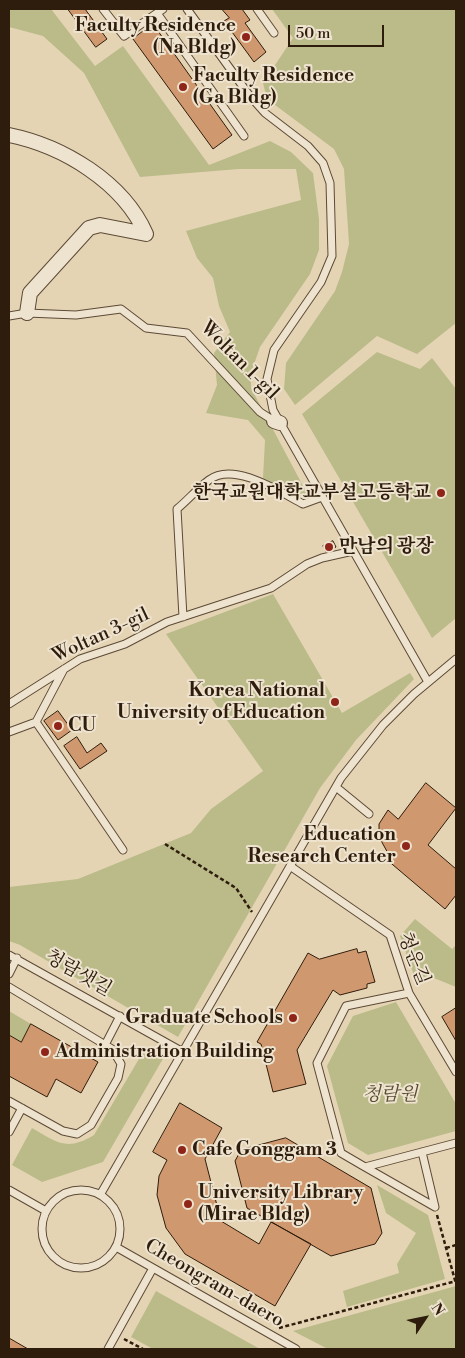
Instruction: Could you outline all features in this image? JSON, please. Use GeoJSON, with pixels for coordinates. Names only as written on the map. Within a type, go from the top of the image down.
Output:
{"type":"FeatureCollection","features":[{"type":"Feature","properties":{"kind":"street"},"geometry":{"type":"LineString","coordinates":[[9,135],[51,148],[115,187],[139,218],[146,234],[100,225],[89,228],[30,293],[27,313]]}},
{"type":"Feature","properties":{"kind":"lane"},"geometry":{"type":"LineString","coordinates":[[103,9],[124,36],[160,11],[244,136]]}},
{"type":"Feature","properties":{"kind":"lane"},"geometry":{"type":"LineString","coordinates":[[187,9],[249,95],[265,113],[308,146],[323,163],[330,183],[332,256],[321,282],[274,350],[267,379],[273,410],[277,422],[428,682]]}},
{"type":"Feature","properties":{"kind":"lane"},"geometry":{"type":"LineString","coordinates":[[257,9],[274,33]]}},
{"type":"Feature","properties":{"kind":"lane","name":"Woltan 1-gil"},"geometry":{"type":"LineString","coordinates":[[9,316],[27,313],[76,315],[122,309],[146,328],[186,333],[260,412],[277,422]]}},
{"type":"Feature","properties":{"kind":"lane"},"geometry":{"type":"LineString","coordinates":[[183,617],[178,510],[210,479],[222,473],[252,478],[303,504],[322,497]]}},
{"type":"Feature","properties":{"kind":"lane","name":"Woltan 3-gil"},"geometry":{"type":"LineString","coordinates":[[9,704],[80,659],[125,644],[167,622],[271,588],[306,564],[322,558],[353,551]]}},
{"type":"Feature","properties":{"kind":"lane"},"geometry":{"type":"LineString","coordinates":[[100,1195],[336,787],[383,725],[414,694],[456,659]]}},
{"type":"Feature","properties":{"kind":"lane"},"geometry":{"type":"LineString","coordinates":[[9,732],[36,722],[65,669]]}},
{"type":"Feature","properties":{"kind":"lane"},"geometry":{"type":"LineString","coordinates":[[36,722],[123,850]]}},
{"type":"Feature","properties":{"kind":"lane"},"geometry":{"type":"LineString","coordinates":[[336,787],[369,814]]}},
{"type":"Feature","properties":{"kind":"lane","name":"청운길"},"geometry":{"type":"LineString","coordinates":[[290,866],[390,935],[409,993],[456,1072]]}},
{"type":"Feature","properties":{"kind":"lane","name":"청람샛길"},"geometry":{"type":"LineString","coordinates":[[9,955],[183,1052]]}},
{"type":"Feature","properties":{"kind":"lane"},"geometry":{"type":"LineString","coordinates":[[9,974],[17,958]]}},
{"type":"Feature","properties":{"kind":"lane"},"geometry":{"type":"LineString","coordinates":[[9,987],[105,1045],[119,1058],[121,1071],[91,1125],[85,1131],[70,1134],[9,1101]]}},
{"type":"Feature","properties":{"kind":"lane"},"geometry":{"type":"LineString","coordinates":[[409,993],[346,1006],[317,1063],[341,1153],[435,1207]]}},
{"type":"Feature","properties":{"kind":"lane"},"geometry":{"type":"LineString","coordinates":[[105,1045],[120,1016]]}},
{"type":"Feature","properties":{"kind":"lane"},"geometry":{"type":"LineString","coordinates":[[9,1132],[22,1108]]}},
{"type":"Feature","properties":{"kind":"lane"},"geometry":{"type":"LineString","coordinates":[[365,1167],[456,1143]]}},
{"type":"Feature","properties":{"kind":"lane"},"geometry":{"type":"LineString","coordinates":[[422,1152],[435,1207]]}},
{"type":"Feature","properties":{"kind":"lane"},"geometry":{"type":"LineString","coordinates":[[79,1189],[100,1195],[108,1200],[117,1212],[120,1227],[116,1247],[110,1256],[98,1265],[83,1269],[68,1266],[54,1259],[45,1246],[41,1231],[46,1211],[51,1202],[64,1193],[79,1189]]}},
{"type":"Feature","properties":{"kind":"lane"},"geometry":{"type":"LineString","coordinates":[[9,1190],[46,1211]]}},
{"type":"Feature","properties":{"kind":"lane","name":"Cheongram-daero"},"geometry":{"type":"LineString","coordinates":[[116,1247],[296,1349]]}},
{"type":"Feature","properties":{"kind":"lane"},"geometry":{"type":"LineString","coordinates":[[108,1349],[153,1268]]}},
{"type":"Feature","properties":{"kind":"path"},"geometry":{"type":"LineString","coordinates":[[165,844],[236,888],[250,911],[260,917]]}},
{"type":"Feature","properties":{"kind":"path"},"geometry":{"type":"LineString","coordinates":[[265,1331],[456,1282],[435,1207]]}},
{"type":"Feature","properties":{"kind":"path"},"geometry":{"type":"LineString","coordinates":[[446,1248],[456,1245]]}},
{"type":"Feature","properties":{"kind":"path"},"geometry":{"type":"LineString","coordinates":[[116,1335],[143,1349]]}},
{"type":"Feature","properties":{"kind":"green space"},"geometry":{"type":"Polygon","coordinates":[[[9,9],[51,9],[95,66],[123,46],[209,165],[270,141],[291,152],[313,173],[319,219],[319,250],[310,274],[260,347],[251,373],[251,388],[311,501],[263,478],[265,440],[248,420],[206,413],[217,385],[214,353],[230,332],[219,306],[213,278],[197,258],[186,231],[301,200],[296,169],[239,169],[140,177],[84,73],[43,36],[9,27],[9,9]]]}},
{"type":"Feature","properties":{"kind":"green space"},"geometry":{"type":"Polygon","coordinates":[[[272,9],[456,9],[456,323],[417,354],[377,336],[295,405],[284,389],[286,363],[335,291],[349,244],[344,169],[334,149],[267,99],[263,83],[293,38],[272,9]]]}},
{"type":"Feature","properties":{"kind":"green space"},"geometry":{"type":"Polygon","coordinates":[[[377,352],[420,369],[432,358],[456,389],[456,618],[432,638],[302,414],[377,352]]]}},
{"type":"Feature","properties":{"kind":"green space"},"geometry":{"type":"Polygon","coordinates":[[[273,594],[342,713],[410,673],[414,679],[356,740],[320,788],[178,1037],[20,945],[9,941],[9,887],[78,879],[191,833],[211,809],[263,771],[166,634],[273,594]]]}},
{"type":"Feature","properties":{"kind":"green space"},"geometry":{"type":"Polygon","coordinates":[[[415,919],[452,949],[456,945],[456,987],[429,976],[416,981],[400,936],[415,919]]]}},
{"type":"Feature","properties":{"kind":"green space","name":"청람원"},"geometry":{"type":"Polygon","coordinates":[[[396,1002],[456,1104],[456,1131],[368,1155],[348,1143],[327,1066],[353,1016],[396,1002]]]}},
{"type":"Feature","properties":{"kind":"green space"},"geometry":{"type":"Polygon","coordinates":[[[9,1011],[31,1024],[21,1042],[9,1035],[9,1011]]]}},
{"type":"Feature","properties":{"kind":"green space"},"geometry":{"type":"Polygon","coordinates":[[[146,1047],[164,1057],[103,1162],[42,1182],[12,1165],[32,1128],[55,1141],[69,1144],[94,1135],[146,1047]]]}},
{"type":"Feature","properties":{"kind":"green space"},"geometry":{"type":"Polygon","coordinates":[[[377,1185],[428,1215],[445,1279],[347,1307],[343,1291],[399,1273],[397,1264],[416,1233],[386,1213],[377,1185]]]}},
{"type":"Feature","properties":{"kind":"green space"},"geometry":{"type":"Polygon","coordinates":[[[456,1286],[456,1349],[328,1349],[293,1331],[456,1286]]]}},
{"type":"Feature","properties":{"kind":"green space"},"geometry":{"type":"Polygon","coordinates":[[[156,1291],[260,1349],[153,1349],[131,1337],[156,1291]]]}},
{"type":"Feature","properties":{"kind":"building"},"geometry":{"type":"Polygon","coordinates":[[[68,9],[85,9],[107,39],[96,47],[68,9]]]}},
{"type":"Feature","properties":{"kind":"building","name":"Faculty Residence (Na Bldg)"},"geometry":{"type":"Polygon","coordinates":[[[222,9],[242,9],[250,20],[245,23],[266,52],[254,62],[224,21],[229,18],[222,9]]]}},
{"type":"Feature","properties":{"kind":"building","name":"Faculty Residence (Ga Bldg)"},"geometry":{"type":"Polygon","coordinates":[[[153,24],[232,135],[213,149],[133,39],[153,24]]]}},
{"type":"Feature","properties":{"kind":"building","name":"만남의 광장"},"geometry":{"type":"Polygon","coordinates":[[[333,541],[336,547],[326,552],[323,546],[333,541]]]}},
{"type":"Feature","properties":{"kind":"building","name":"CU"},"geometry":{"type":"Polygon","coordinates":[[[58,711],[72,730],[58,740],[44,721],[58,711]]]}},
{"type":"Feature","properties":{"kind":"building"},"geometry":{"type":"Polygon","coordinates":[[[77,737],[87,753],[101,743],[107,751],[80,769],[64,746],[77,737]]]}},
{"type":"Feature","properties":{"kind":"building","name":"Education Research Center"},"geometry":{"type":"Polygon","coordinates":[[[426,783],[456,808],[428,845],[456,869],[456,895],[445,909],[386,859],[389,855],[379,837],[379,824],[388,810],[398,819],[426,783]]]}},
{"type":"Feature","properties":{"kind":"building","name":"Graduate Schools"},"geometry":{"type":"Polygon","coordinates":[[[357,949],[358,953],[366,951],[375,982],[367,984],[367,988],[340,995],[333,990],[297,1050],[306,1084],[273,1092],[261,1044],[257,1042],[308,953],[319,959],[357,949]]]}},
{"type":"Feature","properties":{"kind":"building"},"geometry":{"type":"Polygon","coordinates":[[[456,1008],[456,1041],[442,1017],[456,1008]]]}},
{"type":"Feature","properties":{"kind":"building","name":"Administration Building"},"geometry":{"type":"Polygon","coordinates":[[[31,1024],[98,1062],[81,1093],[56,1079],[47,1097],[9,1076],[9,1035],[21,1042],[31,1024]]]}},
{"type":"Feature","properties":{"kind":"building","name":"University Library (Mirae Bldg)"},"geometry":{"type":"Polygon","coordinates":[[[180,1103],[222,1128],[205,1159],[221,1221],[259,1244],[271,1222],[311,1244],[275,1306],[185,1254],[166,1228],[157,1195],[159,1176],[167,1160],[153,1152],[180,1103]]]}},
{"type":"Feature","properties":{"kind":"building"},"geometry":{"type":"Polygon","coordinates":[[[286,1138],[371,1188],[382,1233],[375,1244],[331,1256],[247,1208],[235,1161],[241,1150],[286,1138]]]}},
{"type":"Feature","properties":{"kind":"building"},"geometry":{"type":"Polygon","coordinates":[[[9,1338],[28,1349],[9,1349],[9,1338]]]}},
{"type":"Feature","properties":{"kind":"place","name":"Faculty Residence (Na Bldg)"},"geometry":{"type":"Point","coordinates":[246,37]}},
{"type":"Feature","properties":{"kind":"place","name":"Faculty Residence (Ga Bldg)"},"geometry":{"type":"Point","coordinates":[183,87]}},
{"type":"Feature","properties":{"kind":"place","name":"한국교원대학교부설고등학교"},"geometry":{"type":"Point","coordinates":[441,493]}},
{"type":"Feature","properties":{"kind":"place","name":"만남의 광장"},"geometry":{"type":"Point","coordinates":[329,547]}},
{"type":"Feature","properties":{"kind":"place","name":"Korea National University of Education"},"geometry":{"type":"Point","coordinates":[335,702]}},
{"type":"Feature","properties":{"kind":"place","name":"CU"},"geometry":{"type":"Point","coordinates":[58,726]}},
{"type":"Feature","properties":{"kind":"place","name":"Education Research Center"},"geometry":{"type":"Point","coordinates":[406,846]}},
{"type":"Feature","properties":{"kind":"place","name":"Graduate Schools"},"geometry":{"type":"Point","coordinates":[293,1018]}},
{"type":"Feature","properties":{"kind":"place","name":"Administration Building"},"geometry":{"type":"Point","coordinates":[45,1052]}},
{"type":"Feature","properties":{"kind":"place","name":"Cafe Gonggam 3"},"geometry":{"type":"Point","coordinates":[182,1150]}},
{"type":"Feature","properties":{"kind":"place","name":"University Library (Mirae Bldg)"},"geometry":{"type":"Point","coordinates":[188,1204]}}]}
